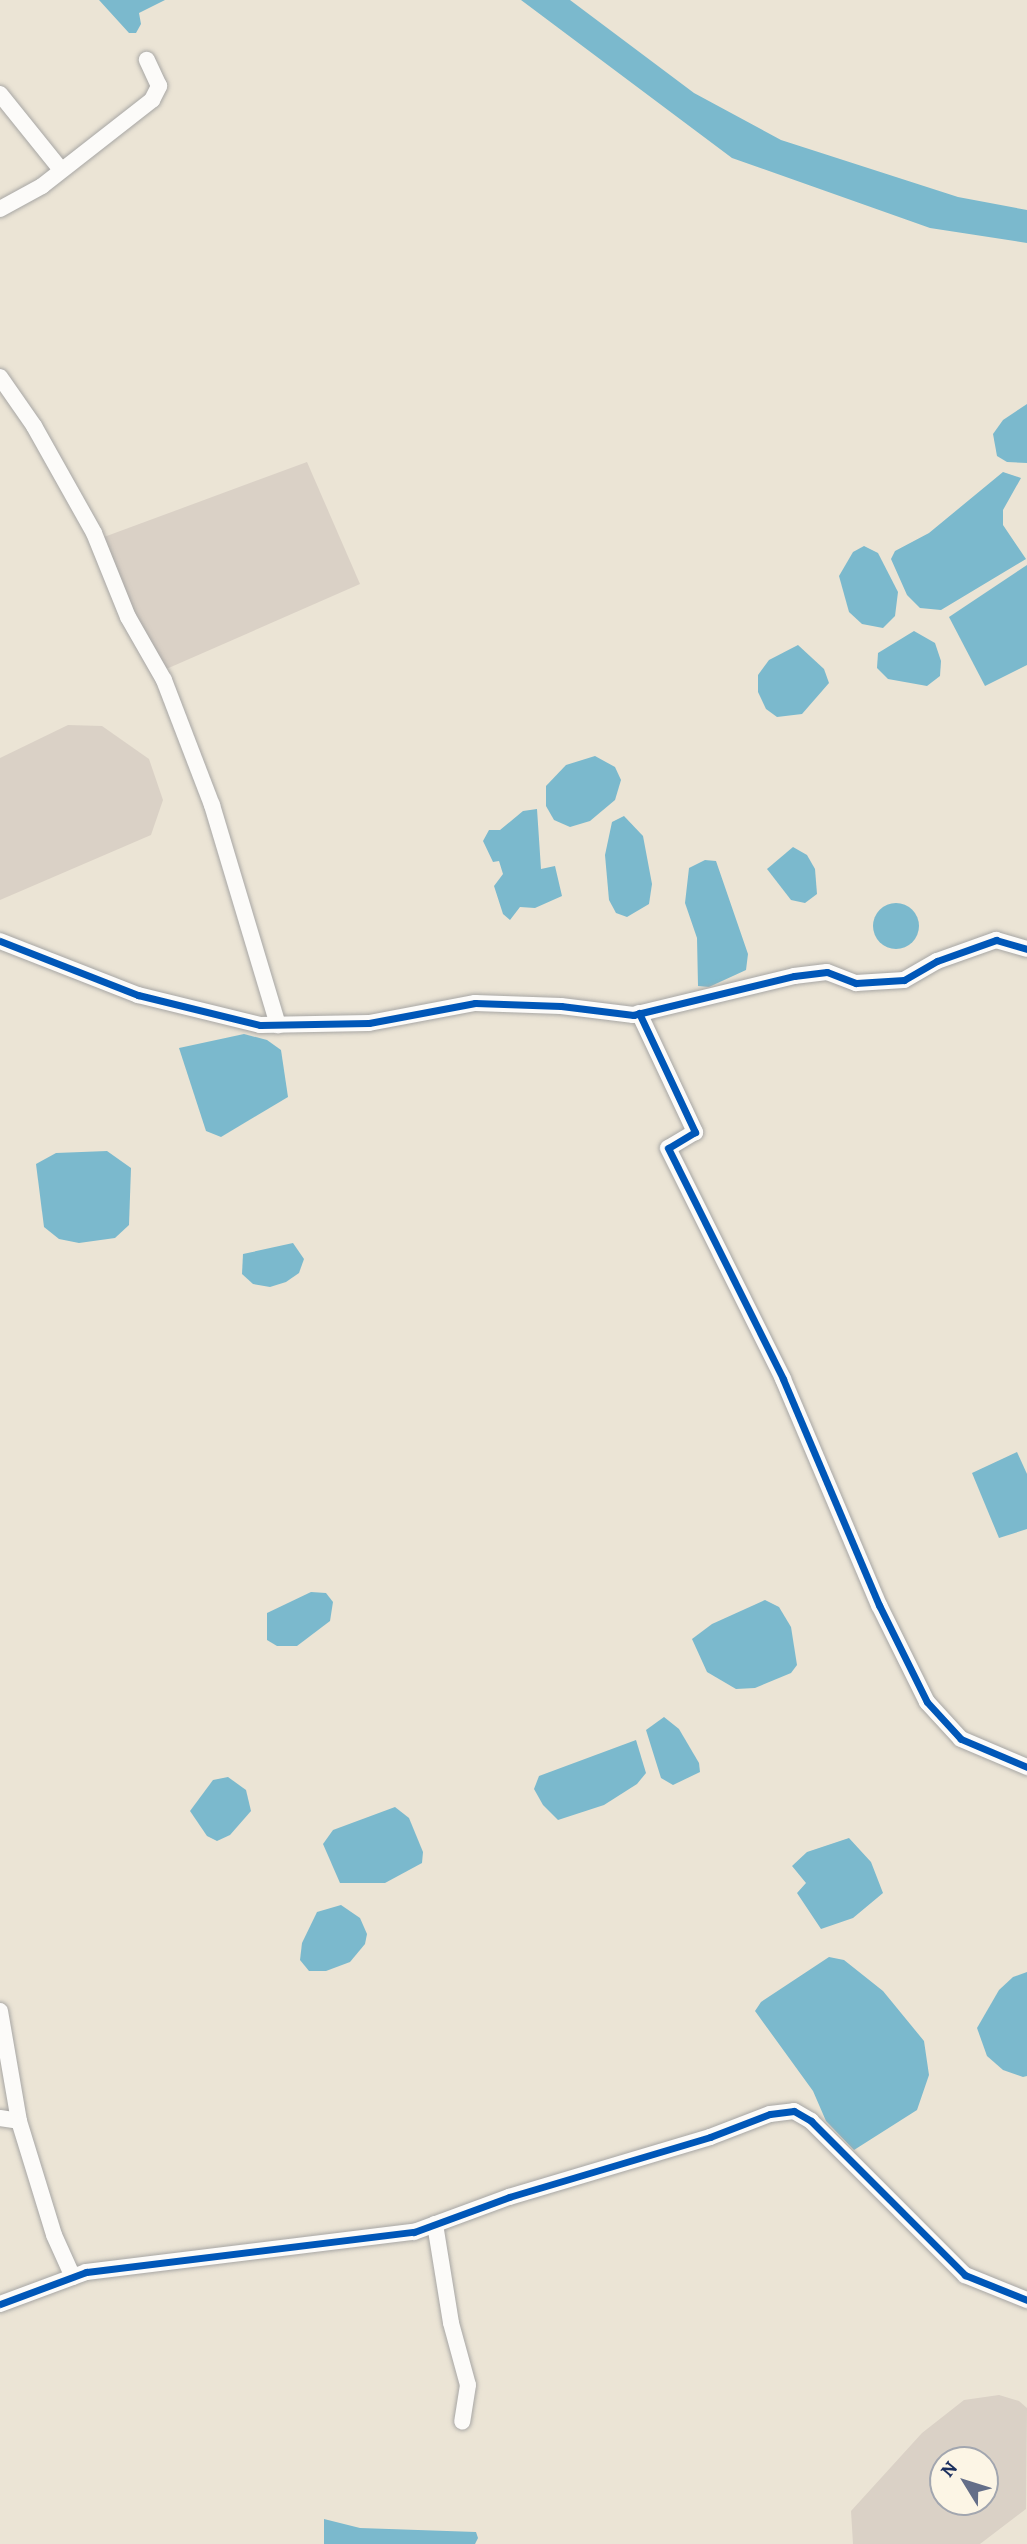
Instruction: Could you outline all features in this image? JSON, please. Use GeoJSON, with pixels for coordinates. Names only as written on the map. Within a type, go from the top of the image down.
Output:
{"type":"FeatureCollection","features":[{"type":"Feature","properties":{"kind":"street"},"geometry":{"type":"LineString","coordinates":[[0,209],[61,170],[152,100],[159,86],[147,60]]}},
{"type":"Feature","properties":{"kind":"street"},"geometry":{"type":"LineString","coordinates":[[0,94],[61,170]]}},
{"type":"Feature","properties":{"kind":"street"},"geometry":{"type":"LineString","coordinates":[[0,377],[34,426],[94,533],[128,617],[164,680],[212,805],[278,1025]]}},
{"type":"Feature","properties":{"kind":"street"},"geometry":{"type":"LineString","coordinates":[[0,941],[138,995],[260,1025],[369,1023],[475,1003],[639,1013],[827,972],[856,984],[904,980],[937,961],[996,940],[1027,949]]}},
{"type":"Feature","properties":{"kind":"street"},"geometry":{"type":"LineString","coordinates":[[639,1013],[695,1132],[668,1148],[783,1379],[879,1605],[927,1702],[961,1739],[1027,1767]]}},
{"type":"Feature","properties":{"kind":"street"},"geometry":{"type":"LineString","coordinates":[[0,2011],[19,2121],[54,2235],[73,2277]]}},
{"type":"Feature","properties":{"kind":"street"},"geometry":{"type":"LineString","coordinates":[[0,2304],[73,2277],[414,2232],[770,2114],[794,2111],[811,2121],[965,2275],[1027,2300]]}},
{"type":"Feature","properties":{"kind":"street"},"geometry":{"type":"LineString","coordinates":[[0,2118],[19,2121]]}},
{"type":"Feature","properties":{"kind":"street"},"geometry":{"type":"LineString","coordinates":[[435,2224],[451,2323],[468,2385],[462,2422]]}},
{"type":"Feature","properties":{"kind":"shaded area"},"geometry":{"type":"Polygon","coordinates":[[[307,462],[360,584],[164,670],[127,604],[104,537],[307,462]]]}},
{"type":"Feature","properties":{"kind":"shaded area"},"geometry":{"type":"Polygon","coordinates":[[[68,725],[102,726],[149,759],[163,800],[151,835],[0,900],[0,758],[68,725]]]}},
{"type":"Feature","properties":{"kind":"shaded area"},"geometry":{"type":"Polygon","coordinates":[[[999,2395],[1019,2401],[1027,2408],[1026,2509],[980,2544],[853,2544],[851,2511],[922,2433],[964,2400],[999,2395]]]}},
{"type":"Feature","properties":{"kind":"water"},"geometry":{"type":"Polygon","coordinates":[[[99,0],[165,0],[139,13],[141,24],[136,33],[129,33],[99,0]]]}},
{"type":"Feature","properties":{"kind":"water"},"geometry":{"type":"Polygon","coordinates":[[[521,0],[570,0],[694,93],[781,140],[958,197],[1027,210],[1027,243],[930,228],[732,158],[521,0]]]}},
{"type":"Feature","properties":{"kind":"water"},"geometry":{"type":"Polygon","coordinates":[[[1027,404],[1027,463],[1007,462],[997,456],[993,434],[1003,420],[1027,404]]]}},
{"type":"Feature","properties":{"kind":"water"},"geometry":{"type":"Polygon","coordinates":[[[1003,472],[1021,478],[1003,510],[1003,525],[1026,559],[941,610],[920,608],[907,595],[891,559],[895,551],[929,533],[1003,472]]]}},
{"type":"Feature","properties":{"kind":"water"},"geometry":{"type":"Polygon","coordinates":[[[864,546],[878,553],[898,592],[895,616],[883,628],[862,624],[849,612],[839,576],[853,552],[864,546]]]}},
{"type":"Feature","properties":{"kind":"water"},"geometry":{"type":"Polygon","coordinates":[[[1027,565],[1027,665],[985,686],[949,617],[1027,565]]]}},
{"type":"Feature","properties":{"kind":"water"},"geometry":{"type":"Polygon","coordinates":[[[914,631],[935,643],[941,661],[940,676],[927,686],[888,679],[877,668],[878,653],[914,631]]]}},
{"type":"Feature","properties":{"kind":"water"},"geometry":{"type":"Polygon","coordinates":[[[798,645],[824,669],[829,683],[802,714],[777,717],[766,709],[758,692],[758,675],[769,660],[798,645]]]}},
{"type":"Feature","properties":{"kind":"water"},"geometry":{"type":"Polygon","coordinates":[[[595,756],[615,767],[621,780],[615,800],[590,821],[570,827],[554,820],[546,806],[546,786],[566,765],[595,756]]]}},
{"type":"Feature","properties":{"kind":"water"},"geometry":{"type":"Polygon","coordinates":[[[537,809],[541,869],[555,866],[562,896],[535,908],[520,907],[510,920],[503,914],[494,886],[503,874],[499,861],[493,862],[483,841],[489,830],[500,830],[523,811],[537,809]]]}},
{"type":"Feature","properties":{"kind":"water"},"geometry":{"type":"Polygon","coordinates":[[[624,816],[643,836],[652,884],[649,904],[627,917],[616,913],[609,900],[605,855],[612,822],[624,816]]]}},
{"type":"Feature","properties":{"kind":"water"},"geometry":{"type":"Polygon","coordinates":[[[793,847],[807,855],[815,869],[817,894],[805,903],[791,900],[767,869],[793,847]]]}},
{"type":"Feature","properties":{"kind":"water"},"geometry":{"type":"Polygon","coordinates":[[[705,860],[716,861],[748,954],[746,970],[709,987],[698,986],[697,938],[685,903],[689,868],[705,860]]]}},
{"type":"Feature","properties":{"kind":"water"},"geometry":{"type":"Polygon","coordinates":[[[896,903],[912,910],[919,926],[912,942],[896,949],[880,942],[873,926],[880,910],[896,903]]]}},
{"type":"Feature","properties":{"kind":"water"},"geometry":{"type":"Polygon","coordinates":[[[244,1034],[267,1040],[281,1050],[288,1097],[221,1137],[206,1131],[179,1048],[244,1034]]]}},
{"type":"Feature","properties":{"kind":"water"},"geometry":{"type":"Polygon","coordinates":[[[107,1151],[131,1168],[129,1225],[115,1238],[79,1243],[59,1239],[44,1227],[36,1164],[56,1153],[107,1151]]]}},
{"type":"Feature","properties":{"kind":"water"},"geometry":{"type":"Polygon","coordinates":[[[293,1243],[304,1259],[299,1273],[286,1282],[270,1287],[253,1284],[242,1274],[243,1254],[293,1243]]]}},
{"type":"Feature","properties":{"kind":"water"},"geometry":{"type":"Polygon","coordinates":[[[1017,1452],[1027,1474],[1027,1529],[999,1538],[972,1473],[1017,1452]]]}},
{"type":"Feature","properties":{"kind":"water"},"geometry":{"type":"Polygon","coordinates":[[[311,1592],[326,1593],[333,1602],[330,1621],[297,1646],[277,1646],[267,1640],[267,1613],[311,1592]]]}},
{"type":"Feature","properties":{"kind":"water"},"geometry":{"type":"Polygon","coordinates":[[[765,1600],[779,1607],[791,1627],[797,1665],[791,1673],[755,1688],[736,1689],[707,1672],[692,1639],[712,1624],[765,1600]]]}},
{"type":"Feature","properties":{"kind":"water"},"geometry":{"type":"Polygon","coordinates":[[[664,1717],[679,1729],[699,1763],[700,1772],[673,1785],[661,1778],[646,1730],[664,1717]]]}},
{"type":"Feature","properties":{"kind":"water"},"geometry":{"type":"Polygon","coordinates":[[[636,1740],[646,1773],[637,1784],[604,1805],[558,1820],[543,1805],[534,1789],[539,1776],[636,1740]]]}},
{"type":"Feature","properties":{"kind":"water"},"geometry":{"type":"Polygon","coordinates":[[[228,1777],[246,1790],[251,1811],[230,1835],[217,1841],[207,1836],[190,1811],[213,1780],[228,1777]]]}},
{"type":"Feature","properties":{"kind":"water"},"geometry":{"type":"Polygon","coordinates":[[[395,1807],[409,1818],[423,1852],[422,1863],[385,1883],[340,1883],[323,1844],[333,1830],[395,1807]]]}},
{"type":"Feature","properties":{"kind":"water"},"geometry":{"type":"Polygon","coordinates":[[[849,1838],[871,1862],[883,1893],[853,1918],[821,1929],[797,1893],[806,1883],[792,1866],[807,1852],[849,1838]]]}},
{"type":"Feature","properties":{"kind":"water"},"geometry":{"type":"Polygon","coordinates":[[[341,1905],[360,1918],[367,1934],[365,1944],[350,1962],[326,1971],[309,1971],[300,1960],[302,1943],[317,1912],[341,1905]]]}},
{"type":"Feature","properties":{"kind":"water"},"geometry":{"type":"Polygon","coordinates":[[[829,1957],[844,1960],[883,1991],[924,2041],[929,2075],[917,2110],[854,2150],[826,2121],[813,2091],[755,2011],[761,2002],[829,1957]]]}},
{"type":"Feature","properties":{"kind":"water"},"geometry":{"type":"Polygon","coordinates":[[[1027,1972],[1027,2076],[1023,2077],[1003,2070],[987,2056],[977,2028],[999,1990],[1013,1977],[1027,1972]]]}},
{"type":"Feature","properties":{"kind":"water"},"geometry":{"type":"Polygon","coordinates":[[[324,2519],[360,2528],[476,2532],[478,2538],[475,2544],[324,2544],[324,2519]]]}},
{"type":"Feature","properties":{"kind":"cycle path"},"geometry":{"type":"LineString","coordinates":[[0,941],[138,995],[260,1025],[369,1023],[475,1003],[561,1006],[633,1015],[794,976],[827,972],[856,983],[904,980],[937,961],[996,940],[1027,949]]}},
{"type":"Feature","properties":{"kind":"cycle path"},"geometry":{"type":"LineString","coordinates":[[639,1013],[695,1132],[668,1148],[783,1379],[879,1605],[927,1702],[961,1739],[1027,1767]]}},
{"type":"Feature","properties":{"kind":"cycle path"},"geometry":{"type":"LineString","coordinates":[[0,2304],[86,2272],[414,2232],[509,2197],[710,2137],[770,2114],[794,2111],[811,2121],[965,2275],[1027,2300]]}}]}
